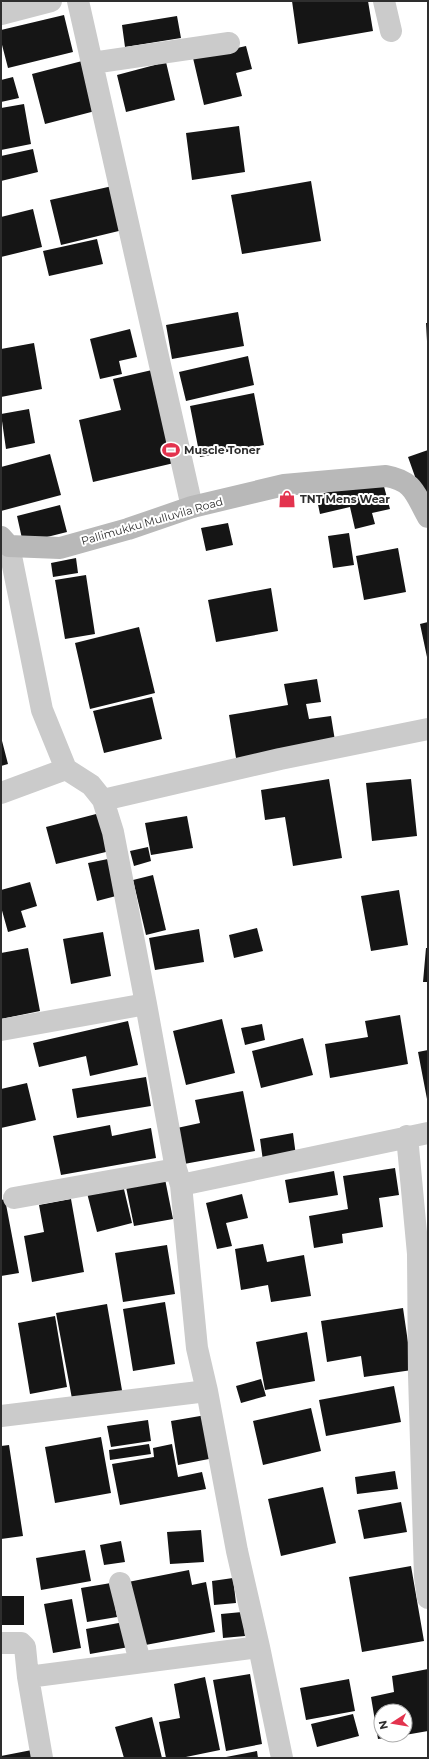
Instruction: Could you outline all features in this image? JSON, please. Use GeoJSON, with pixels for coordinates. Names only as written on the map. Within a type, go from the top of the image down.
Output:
{"type":"FeatureCollection","features":[{"type":"Feature","properties":{"kind":"street"},"geometry":{"type":"LineString","coordinates":[[1,14],[51,1]]}},
{"type":"Feature","properties":{"kind":"street"},"geometry":{"type":"LineString","coordinates":[[78,1],[192,507]]}},
{"type":"Feature","properties":{"kind":"street"},"geometry":{"type":"LineString","coordinates":[[384,1],[391,31]]}},
{"type":"Feature","properties":{"kind":"street"},"geometry":{"type":"LineString","coordinates":[[92,63],[229,43]]}},
{"type":"Feature","properties":{"kind":"street","name":"Pallimukku Mulluvila Road"},"geometry":{"type":"LineString","coordinates":[[5,541],[60,548],[128,529],[192,507],[284,485],[386,476],[400,479],[412,488],[428,517]]}},
{"type":"Feature","properties":{"kind":"street"},"geometry":{"type":"LineString","coordinates":[[5,541],[42,710],[66,769],[91,785],[103,800],[113,832],[178,1177],[197,1348],[207,1391],[237,1551],[282,1758]]}},
{"type":"Feature","properties":{"kind":"street"},"geometry":{"type":"LineString","coordinates":[[103,800],[280,759],[428,730]]}},
{"type":"Feature","properties":{"kind":"street"},"geometry":{"type":"LineString","coordinates":[[1,792],[66,769]]}},
{"type":"Feature","properties":{"kind":"street"},"geometry":{"type":"LineString","coordinates":[[1,1030],[146,1004]]}},
{"type":"Feature","properties":{"kind":"street"},"geometry":{"type":"LineString","coordinates":[[14,1198],[178,1177],[428,1133]]}},
{"type":"Feature","properties":{"kind":"street"},"geometry":{"type":"LineString","coordinates":[[407,1136],[418,1254],[418,1375],[427,1584]]}},
{"type":"Feature","properties":{"kind":"street"},"geometry":{"type":"LineString","coordinates":[[1,1416],[207,1391]]}},
{"type":"Feature","properties":{"kind":"street"},"geometry":{"type":"LineString","coordinates":[[120,1583],[140,1662]]}},
{"type":"Feature","properties":{"kind":"street"},"geometry":{"type":"LineString","coordinates":[[1,1643],[21,1643],[25,1647],[28,1677],[42,1758]]}},
{"type":"Feature","properties":{"kind":"street"},"geometry":{"type":"LineString","coordinates":[[28,1677],[259,1647]]}},
{"type":"Feature","properties":{"kind":"building"},"geometry":{"type":"Polygon","coordinates":[[[292,1],[368,1],[373,31],[298,44],[292,1]]]}},
{"type":"Feature","properties":{"kind":"building"},"geometry":{"type":"Polygon","coordinates":[[[64,15],[73,52],[8,68],[1,41],[1,30],[64,15]]]}},
{"type":"Feature","properties":{"kind":"building"},"geometry":{"type":"Polygon","coordinates":[[[177,16],[181,38],[125,47],[122,25],[177,16]]]}},
{"type":"Feature","properties":{"kind":"building"},"geometry":{"type":"Polygon","coordinates":[[[246,46],[252,69],[236,73],[242,96],[204,105],[193,58],[246,46]]]}},
{"type":"Feature","properties":{"kind":"building"},"geometry":{"type":"Polygon","coordinates":[[[86,60],[99,110],[45,124],[32,74],[86,60]]]}},
{"type":"Feature","properties":{"kind":"building"},"geometry":{"type":"Polygon","coordinates":[[[166,62],[175,100],[126,112],[117,75],[166,62]]]}},
{"type":"Feature","properties":{"kind":"building"},"geometry":{"type":"Polygon","coordinates":[[[13,77],[19,98],[1,102],[1,80],[13,77]]]}},
{"type":"Feature","properties":{"kind":"building"},"geometry":{"type":"Polygon","coordinates":[[[24,104],[31,144],[1,150],[1,108],[24,104]]]}},
{"type":"Feature","properties":{"kind":"building"},"geometry":{"type":"Polygon","coordinates":[[[239,126],[245,172],[192,180],[186,133],[239,126]]]}},
{"type":"Feature","properties":{"kind":"building"},"geometry":{"type":"Polygon","coordinates":[[[33,149],[38,172],[1,181],[1,156],[33,149]]]}},
{"type":"Feature","properties":{"kind":"building"},"geometry":{"type":"Polygon","coordinates":[[[311,181],[321,241],[242,254],[231,195],[311,181]]]}},
{"type":"Feature","properties":{"kind":"building"},"geometry":{"type":"Polygon","coordinates":[[[117,185],[127,229],[61,245],[50,200],[117,185]]]}},
{"type":"Feature","properties":{"kind":"building"},"geometry":{"type":"Polygon","coordinates":[[[33,209],[42,247],[1,257],[1,217],[33,209]]]}},
{"type":"Feature","properties":{"kind":"building"},"geometry":{"type":"Polygon","coordinates":[[[97,239],[103,264],[49,276],[43,251],[97,239]]]}},
{"type":"Feature","properties":{"kind":"building"},"geometry":{"type":"Polygon","coordinates":[[[238,312],[244,346],[172,359],[166,325],[238,312]]]}},
{"type":"Feature","properties":{"kind":"building"},"geometry":{"type":"Polygon","coordinates":[[[426,323],[428,323],[428,341],[427,341],[426,323]]]}},
{"type":"Feature","properties":{"kind":"building"},"geometry":{"type":"Polygon","coordinates":[[[130,329],[137,357],[119,361],[122,374],[100,379],[90,339],[130,329]]]}},
{"type":"Feature","properties":{"kind":"building"},"geometry":{"type":"Polygon","coordinates":[[[34,343],[42,389],[1,397],[1,349],[34,343]]]}},
{"type":"Feature","properties":{"kind":"building"},"geometry":{"type":"Polygon","coordinates":[[[248,356],[254,385],[186,401],[179,372],[248,356]]]}},
{"type":"Feature","properties":{"kind":"building"},"geometry":{"type":"Polygon","coordinates":[[[152,370],[174,463],[93,482],[79,420],[121,410],[113,379],[152,370]]]}},
{"type":"Feature","properties":{"kind":"building"},"geometry":{"type":"Polygon","coordinates":[[[254,393],[264,445],[200,457],[190,406],[254,393]]]}},
{"type":"Feature","properties":{"kind":"building"},"geometry":{"type":"Polygon","coordinates":[[[29,409],[35,443],[6,449],[1,414],[29,409]]]}},
{"type":"Feature","properties":{"kind":"building"},"geometry":{"type":"Polygon","coordinates":[[[428,450],[428,513],[408,457],[428,450]]]}},
{"type":"Feature","properties":{"kind":"building"},"geometry":{"type":"Polygon","coordinates":[[[50,454],[61,495],[1,511],[1,467],[50,454]]]}},
{"type":"Feature","properties":{"kind":"building"},"geometry":{"type":"Polygon","coordinates":[[[382,479],[390,509],[372,513],[375,524],[355,529],[350,507],[320,514],[316,495],[382,479]]]}},
{"type":"Feature","properties":{"kind":"building"},"geometry":{"type":"Polygon","coordinates":[[[60,505],[67,532],[23,543],[17,516],[60,505]]]}},
{"type":"Feature","properties":{"kind":"building"},"geometry":{"type":"Polygon","coordinates":[[[228,523],[233,545],[206,551],[201,528],[228,523]]]}},
{"type":"Feature","properties":{"kind":"building"},"geometry":{"type":"Polygon","coordinates":[[[349,533],[354,565],[333,568],[328,536],[349,533]]]}},
{"type":"Feature","properties":{"kind":"building"},"geometry":{"type":"Polygon","coordinates":[[[398,548],[406,592],[364,600],[356,556],[398,548]]]}},
{"type":"Feature","properties":{"kind":"building"},"geometry":{"type":"Polygon","coordinates":[[[76,558],[78,573],[53,577],[51,563],[76,558]]]}},
{"type":"Feature","properties":{"kind":"building"},"geometry":{"type":"Polygon","coordinates":[[[86,575],[95,634],[65,639],[55,580],[86,575]]]}},
{"type":"Feature","properties":{"kind":"building"},"geometry":{"type":"Polygon","coordinates":[[[271,588],[278,631],[216,642],[208,600],[271,588]]]}},
{"type":"Feature","properties":{"kind":"building"},"geometry":{"type":"Polygon","coordinates":[[[428,622],[428,657],[427,657],[420,624],[428,622]]]}},
{"type":"Feature","properties":{"kind":"building"},"geometry":{"type":"Polygon","coordinates":[[[139,627],[155,693],[90,709],[75,643],[139,627]]]}},
{"type":"Feature","properties":{"kind":"building"},"geometry":{"type":"Polygon","coordinates":[[[317,679],[321,702],[306,704],[309,719],[331,716],[336,747],[237,764],[229,715],[288,705],[284,684],[317,679]]]}},
{"type":"Feature","properties":{"kind":"building"},"geometry":{"type":"Polygon","coordinates":[[[152,697],[162,739],[104,753],[93,711],[152,697]]]}},
{"type":"Feature","properties":{"kind":"building"},"geometry":{"type":"Polygon","coordinates":[[[1,737],[8,764],[1,766],[1,737]]]}},
{"type":"Feature","properties":{"kind":"building"},"geometry":{"type":"Polygon","coordinates":[[[329,779],[342,858],[293,866],[285,817],[265,820],[261,790],[329,779]]]}},
{"type":"Feature","properties":{"kind":"building"},"geometry":{"type":"Polygon","coordinates":[[[411,779],[417,836],[372,841],[366,783],[411,779]]]}},
{"type":"Feature","properties":{"kind":"building"},"geometry":{"type":"Polygon","coordinates":[[[100,813],[110,851],[56,864],[46,827],[100,813]]]}},
{"type":"Feature","properties":{"kind":"building"},"geometry":{"type":"Polygon","coordinates":[[[187,816],[193,848],[151,855],[145,823],[187,816]]]}},
{"type":"Feature","properties":{"kind":"building"},"geometry":{"type":"Polygon","coordinates":[[[148,847],[151,861],[134,866],[130,851],[148,847]]]}},
{"type":"Feature","properties":{"kind":"building"},"geometry":{"type":"Polygon","coordinates":[[[108,859],[116,896],[97,901],[88,863],[108,859]]]}},
{"type":"Feature","properties":{"kind":"building"},"geometry":{"type":"Polygon","coordinates":[[[153,875],[166,930],[146,935],[133,880],[153,875]]]}},
{"type":"Feature","properties":{"kind":"building"},"geometry":{"type":"Polygon","coordinates":[[[30,882],[37,906],[21,911],[26,927],[8,932],[1,907],[1,890],[30,882]]]}},
{"type":"Feature","properties":{"kind":"building"},"geometry":{"type":"Polygon","coordinates":[[[399,890],[408,945],[371,951],[361,896],[399,890]]]}},
{"type":"Feature","properties":{"kind":"building"},"geometry":{"type":"Polygon","coordinates":[[[257,928],[263,951],[234,958],[229,935],[257,928]]]}},
{"type":"Feature","properties":{"kind":"building"},"geometry":{"type":"Polygon","coordinates":[[[199,929],[204,962],[155,970],[149,938],[199,929]]]}},
{"type":"Feature","properties":{"kind":"building"},"geometry":{"type":"Polygon","coordinates":[[[103,932],[111,976],[71,984],[63,939],[103,932]]]}},
{"type":"Feature","properties":{"kind":"building"},"geometry":{"type":"Polygon","coordinates":[[[28,948],[40,1011],[1,1019],[1,953],[28,948]]]}},
{"type":"Feature","properties":{"kind":"building"},"geometry":{"type":"Polygon","coordinates":[[[426,948],[428,948],[428,982],[423,982],[426,948]]]}},
{"type":"Feature","properties":{"kind":"building"},"geometry":{"type":"Polygon","coordinates":[[[400,1015],[408,1064],[330,1078],[325,1044],[368,1037],[365,1021],[400,1015]]]}},
{"type":"Feature","properties":{"kind":"building"},"geometry":{"type":"Polygon","coordinates":[[[222,1019],[235,1073],[186,1085],[173,1031],[222,1019]]]}},
{"type":"Feature","properties":{"kind":"building"},"geometry":{"type":"Polygon","coordinates":[[[128,1021],[138,1065],[90,1076],[86,1056],[39,1067],[33,1043],[128,1021]]]}},
{"type":"Feature","properties":{"kind":"building"},"geometry":{"type":"Polygon","coordinates":[[[262,1024],[265,1040],[245,1045],[241,1028],[262,1024]]]}},
{"type":"Feature","properties":{"kind":"building"},"geometry":{"type":"Polygon","coordinates":[[[303,1038],[313,1075],[261,1088],[252,1051],[303,1038]]]}},
{"type":"Feature","properties":{"kind":"building"},"geometry":{"type":"Polygon","coordinates":[[[428,1050],[428,1099],[427,1099],[418,1052],[428,1050]]]}},
{"type":"Feature","properties":{"kind":"building"},"geometry":{"type":"Polygon","coordinates":[[[146,1077],[151,1106],[77,1118],[72,1089],[146,1077]]]}},
{"type":"Feature","properties":{"kind":"building"},"geometry":{"type":"Polygon","coordinates":[[[27,1083],[36,1120],[1,1128],[1,1089],[27,1083]]]}},
{"type":"Feature","properties":{"kind":"building"},"geometry":{"type":"Polygon","coordinates":[[[243,1091],[255,1151],[184,1164],[177,1128],[200,1123],[195,1100],[243,1091]]]}},
{"type":"Feature","properties":{"kind":"building"},"geometry":{"type":"Polygon","coordinates":[[[110,1125],[112,1136],[151,1128],[156,1158],[61,1175],[53,1136],[110,1125]]]}},
{"type":"Feature","properties":{"kind":"building"},"geometry":{"type":"Polygon","coordinates":[[[293,1133],[296,1156],[263,1161],[260,1139],[293,1133]]]}},
{"type":"Feature","properties":{"kind":"building"},"geometry":{"type":"Polygon","coordinates":[[[395,1168],[399,1195],[379,1198],[383,1227],[342,1234],[343,1243],[314,1248],[309,1216],[348,1209],[343,1176],[395,1168]]]}},
{"type":"Feature","properties":{"kind":"building"},"geometry":{"type":"Polygon","coordinates":[[[334,1171],[338,1195],[289,1203],[285,1180],[334,1171]]]}},
{"type":"Feature","properties":{"kind":"building"},"geometry":{"type":"Polygon","coordinates":[[[165,1179],[173,1219],[134,1226],[126,1187],[165,1179]]]}},
{"type":"Feature","properties":{"kind":"building"},"geometry":{"type":"Polygon","coordinates":[[[123,1185],[132,1223],[97,1232],[87,1193],[123,1185]]]}},
{"type":"Feature","properties":{"kind":"building"},"geometry":{"type":"Polygon","coordinates":[[[242,1194],[248,1218],[226,1223],[232,1246],[217,1249],[206,1203],[242,1194]]]}},
{"type":"Feature","properties":{"kind":"building"},"geometry":{"type":"Polygon","coordinates":[[[5,1199],[19,1273],[1,1276],[1,1200],[5,1199]]]}},
{"type":"Feature","properties":{"kind":"building"},"geometry":{"type":"Polygon","coordinates":[[[71,1199],[84,1272],[32,1282],[24,1236],[44,1232],[39,1205],[71,1199]]]}},
{"type":"Feature","properties":{"kind":"building"},"geometry":{"type":"Polygon","coordinates":[[[263,1244],[267,1262],[304,1255],[311,1296],[271,1302],[268,1285],[241,1290],[235,1249],[263,1244]]]}},
{"type":"Feature","properties":{"kind":"building"},"geometry":{"type":"Polygon","coordinates":[[[167,1245],[175,1294],[123,1302],[115,1253],[167,1245]]]}},
{"type":"Feature","properties":{"kind":"building"},"geometry":{"type":"Polygon","coordinates":[[[165,1302],[175,1364],[133,1371],[123,1309],[165,1302]]]}},
{"type":"Feature","properties":{"kind":"building"},"geometry":{"type":"Polygon","coordinates":[[[107,1304],[123,1396],[73,1404],[56,1313],[107,1304]]]}},
{"type":"Feature","properties":{"kind":"building"},"geometry":{"type":"Polygon","coordinates":[[[403,1308],[412,1370],[364,1377],[361,1356],[327,1362],[321,1321],[403,1308]]]}},
{"type":"Feature","properties":{"kind":"building"},"geometry":{"type":"Polygon","coordinates":[[[55,1316],[67,1387],[30,1394],[18,1323],[55,1316]]]}},
{"type":"Feature","properties":{"kind":"building"},"geometry":{"type":"Polygon","coordinates":[[[307,1332],[315,1381],[265,1390],[256,1342],[307,1332]]]}},
{"type":"Feature","properties":{"kind":"building"},"geometry":{"type":"Polygon","coordinates":[[[261,1379],[266,1396],[241,1403],[236,1386],[261,1379]]]}},
{"type":"Feature","properties":{"kind":"building"},"geometry":{"type":"Polygon","coordinates":[[[394,1386],[401,1422],[326,1436],[319,1400],[394,1386]]]}},
{"type":"Feature","properties":{"kind":"building"},"geometry":{"type":"Polygon","coordinates":[[[311,1408],[321,1451],[263,1465],[253,1421],[311,1408]]]}},
{"type":"Feature","properties":{"kind":"building"},"geometry":{"type":"Polygon","coordinates":[[[206,1415],[214,1458],[178,1465],[171,1421],[206,1415]]]}},
{"type":"Feature","properties":{"kind":"building"},"geometry":{"type":"Polygon","coordinates":[[[148,1420],[151,1441],[111,1447],[107,1426],[148,1420]]]}},
{"type":"Feature","properties":{"kind":"building"},"geometry":{"type":"Polygon","coordinates":[[[101,1437],[111,1493],[55,1503],[45,1447],[101,1437]]]}},
{"type":"Feature","properties":{"kind":"building"},"geometry":{"type":"Polygon","coordinates":[[[149,1444],[151,1454],[110,1460],[109,1450],[149,1444]]]}},
{"type":"Feature","properties":{"kind":"building"},"geometry":{"type":"Polygon","coordinates":[[[172,1444],[178,1477],[202,1472],[206,1489],[120,1505],[112,1464],[154,1457],[153,1448],[172,1444]]]}},
{"type":"Feature","properties":{"kind":"building"},"geometry":{"type":"Polygon","coordinates":[[[9,1445],[23,1536],[1,1539],[1,1446],[9,1445]]]}},
{"type":"Feature","properties":{"kind":"building"},"geometry":{"type":"Polygon","coordinates":[[[395,1471],[398,1489],[357,1494],[355,1477],[395,1471]]]}},
{"type":"Feature","properties":{"kind":"building"},"geometry":{"type":"Polygon","coordinates":[[[323,1487],[336,1543],[281,1556],[268,1499],[323,1487]]]}},
{"type":"Feature","properties":{"kind":"building"},"geometry":{"type":"Polygon","coordinates":[[[401,1502],[407,1532],[364,1539],[358,1510],[401,1502]]]}},
{"type":"Feature","properties":{"kind":"building"},"geometry":{"type":"Polygon","coordinates":[[[201,1530],[204,1562],[170,1564],[167,1532],[201,1530]]]}},
{"type":"Feature","properties":{"kind":"building"},"geometry":{"type":"Polygon","coordinates":[[[121,1541],[125,1562],[104,1565],[100,1545],[121,1541]]]}},
{"type":"Feature","properties":{"kind":"building"},"geometry":{"type":"Polygon","coordinates":[[[85,1550],[91,1581],[41,1590],[36,1558],[85,1550]]]}},
{"type":"Feature","properties":{"kind":"building"},"geometry":{"type":"Polygon","coordinates":[[[411,1566],[424,1641],[362,1652],[349,1577],[411,1566]]]}},
{"type":"Feature","properties":{"kind":"building"},"geometry":{"type":"Polygon","coordinates":[[[189,1570],[192,1585],[206,1582],[215,1632],[140,1646],[128,1582],[189,1570]]]}},
{"type":"Feature","properties":{"kind":"building"},"geometry":{"type":"Polygon","coordinates":[[[233,1578],[236,1603],[214,1605],[212,1581],[233,1578]]]}},
{"type":"Feature","properties":{"kind":"building"},"geometry":{"type":"Polygon","coordinates":[[[111,1583],[117,1617],[87,1622],[81,1588],[111,1583]]]}},
{"type":"Feature","properties":{"kind":"building"},"geometry":{"type":"Polygon","coordinates":[[[1,1596],[24,1596],[24,1625],[1,1625],[1,1596]]]}},
{"type":"Feature","properties":{"kind":"building"},"geometry":{"type":"Polygon","coordinates":[[[72,1599],[81,1648],[53,1653],[44,1604],[72,1599]]]}},
{"type":"Feature","properties":{"kind":"building"},"geometry":{"type":"Polygon","coordinates":[[[242,1612],[245,1636],[223,1638],[221,1614],[242,1612]]]}},
{"type":"Feature","properties":{"kind":"building"},"geometry":{"type":"Polygon","coordinates":[[[124,1622],[129,1647],[90,1654],[86,1629],[124,1622]]]}},
{"type":"Feature","properties":{"kind":"building"},"geometry":{"type":"Polygon","coordinates":[[[428,1669],[428,1731],[413,1734],[413,1703],[373,1703],[373,1709],[371,1697],[394,1692],[392,1676],[428,1669]]]}},
{"type":"Feature","properties":{"kind":"building"},"geometry":{"type":"Polygon","coordinates":[[[250,1674],[262,1744],[226,1751],[213,1680],[250,1674]]]}},
{"type":"Feature","properties":{"kind":"building"},"geometry":{"type":"Polygon","coordinates":[[[205,1677],[220,1750],[181,1758],[166,1758],[159,1722],[180,1718],[174,1684],[205,1677]]]}},
{"type":"Feature","properties":{"kind":"building"},"geometry":{"type":"Polygon","coordinates":[[[349,1679],[355,1711],[306,1720],[300,1688],[349,1679]]]}},
{"type":"Feature","properties":{"kind":"building"},"geometry":{"type":"Polygon","coordinates":[[[353,1714],[359,1736],[317,1747],[311,1724],[353,1714]]]}},
{"type":"Feature","properties":{"kind":"building"},"geometry":{"type":"Polygon","coordinates":[[[152,1717],[162,1758],[124,1758],[115,1727],[152,1717]]]}},
{"type":"Feature","properties":{"kind":"building"},"geometry":{"type":"Polygon","coordinates":[[[37,1749],[38,1758],[1,1758],[1,1756],[37,1749]]]}},
{"type":"Feature","properties":{"kind":"building"},"geometry":{"type":"Polygon","coordinates":[[[257,1751],[258,1758],[226,1758],[226,1757],[257,1751]]]}},
{"type":"Feature","properties":{"kind":"place","name":"Muscle Toner"},"geometry":{"type":"Point","coordinates":[171,450]}},
{"type":"Feature","properties":{"kind":"place","name":"TNT Mens Wear"},"geometry":{"type":"Point","coordinates":[287,499]}}]}
